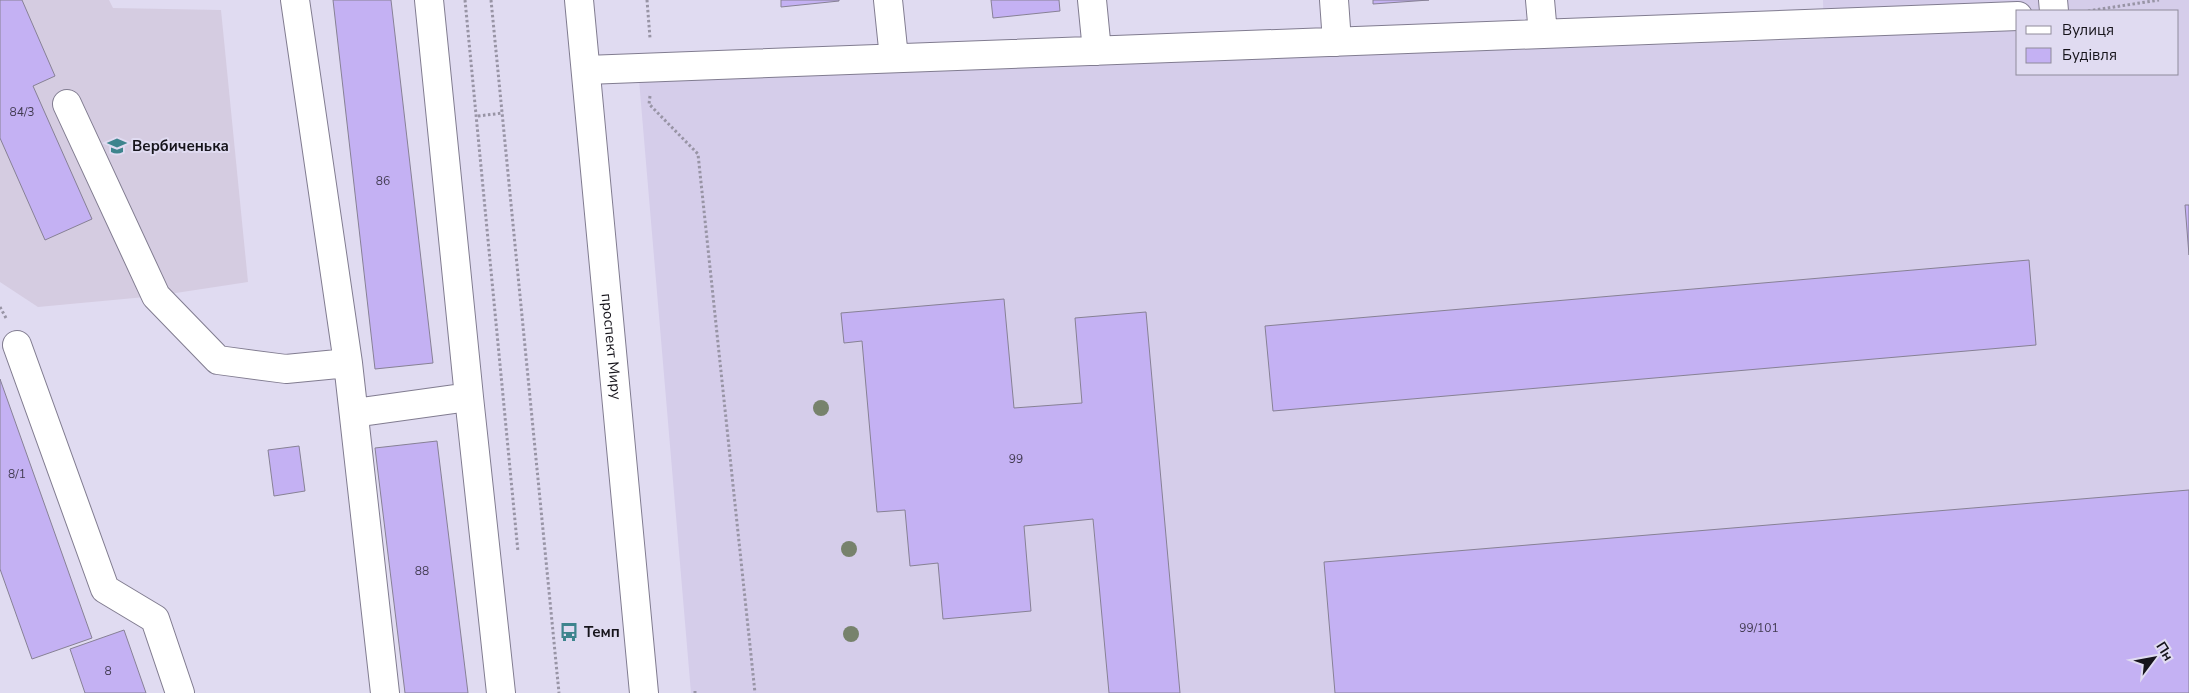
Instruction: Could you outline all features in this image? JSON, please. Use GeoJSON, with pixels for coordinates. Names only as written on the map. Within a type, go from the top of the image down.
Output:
{"type":"FeatureCollection","features":[{"type":"Feature","properties":{"kind":"main road"},"geometry":{"type":"LineString","coordinates":[[295,0],[348,363],[385,693]]}},
{"type":"Feature","properties":{"kind":"main road"},"geometry":{"type":"LineString","coordinates":[[429,0],[501,693]]}},
{"type":"Feature","properties":{"kind":"main road","name":"проспект Миру"},"geometry":{"type":"LineString","coordinates":[[579,0],[644,693]]}},
{"type":"Feature","properties":{"kind":"main road"},"geometry":{"type":"LineString","coordinates":[[888,0],[894,58]]}},
{"type":"Feature","properties":{"kind":"main road"},"geometry":{"type":"LineString","coordinates":[[1092,0],[1097,51]]}},
{"type":"Feature","properties":{"kind":"main road"},"geometry":{"type":"LineString","coordinates":[[1334,0],[1337,42]]}},
{"type":"Feature","properties":{"kind":"main road"},"geometry":{"type":"LineString","coordinates":[[1540,0],[1543,34]]}},
{"type":"Feature","properties":{"kind":"main road"},"geometry":{"type":"LineString","coordinates":[[586,70],[2016,16]]}},
{"type":"Feature","properties":{"kind":"main road"},"geometry":{"type":"LineString","coordinates":[[66,104],[156,296],[218,360],[286,370],[348,363]]}},
{"type":"Feature","properties":{"kind":"main road"},"geometry":{"type":"LineString","coordinates":[[17,345],[105,589],[155,620],[180,693]]}},
{"type":"Feature","properties":{"kind":"main road"},"geometry":{"type":"LineString","coordinates":[[354,413],[469,398]]}},
{"type":"Feature","properties":{"kind":"path"},"geometry":{"type":"LineString","coordinates":[[465,0],[478,116],[519,554]]}},
{"type":"Feature","properties":{"kind":"path"},"geometry":{"type":"LineString","coordinates":[[491,0],[559,693]]}},
{"type":"Feature","properties":{"kind":"path"},"geometry":{"type":"LineString","coordinates":[[647,0],[653,67],[649,104],[698,154],[755,693]]}},
{"type":"Feature","properties":{"kind":"path"},"geometry":{"type":"LineString","coordinates":[[2094,10],[2159,0]]}},
{"type":"Feature","properties":{"kind":"path"},"geometry":{"type":"LineString","coordinates":[[478,116],[503,113]]}},
{"type":"Feature","properties":{"kind":"shaded area","name":"Вербиченька"},"geometry":{"type":"Polygon","coordinates":[[[0,0],[109,0],[113,8],[221,10],[248,282],[156,296],[38,307],[0,282],[0,0]]]}},
{"type":"Feature","properties":{"kind":"shaded area"},"geometry":{"type":"Polygon","coordinates":[[[1823,0],[2189,0],[2189,693],[691,693],[639,80],[1824,39],[1823,0]]]}},
{"type":"Feature","properties":{"kind":"building"},"geometry":{"type":"Polygon","coordinates":[[[0,0],[22,0],[55,76],[33,86],[92,219],[45,240],[0,138],[0,0]]]}},
{"type":"Feature","properties":{"kind":"building"},"geometry":{"type":"Polygon","coordinates":[[[333,0],[391,0],[433,363],[375,369],[333,0]]]}},
{"type":"Feature","properties":{"kind":"building"},"geometry":{"type":"Polygon","coordinates":[[[781,0],[839,0],[839,1],[781,7],[781,0]]]}},
{"type":"Feature","properties":{"kind":"building"},"geometry":{"type":"Polygon","coordinates":[[[991,0],[1059,0],[1060,11],[993,18],[991,0]]]}},
{"type":"Feature","properties":{"kind":"building"},"geometry":{"type":"Polygon","coordinates":[[[1373,0],[1429,0],[1373,4],[1373,0]]]}},
{"type":"Feature","properties":{"kind":"building"},"geometry":{"type":"Polygon","coordinates":[[[2185,205],[2189,205],[2189,255],[2185,205]]]}},
{"type":"Feature","properties":{"kind":"building"},"geometry":{"type":"Polygon","coordinates":[[[2029,260],[2036,345],[1273,411],[1265,326],[2029,260]]]}},
{"type":"Feature","properties":{"kind":"building"},"geometry":{"type":"Polygon","coordinates":[[[1004,299],[1014,408],[1082,403],[1075,318],[1146,312],[1180,693],[1109,693],[1093,519],[1024,526],[1031,611],[943,619],[938,563],[910,566],[905,510],[877,512],[862,341],[844,343],[841,313],[1004,299]]]}},
{"type":"Feature","properties":{"kind":"building"},"geometry":{"type":"Polygon","coordinates":[[[0,379],[92,638],[32,659],[0,569],[0,379]]]}},
{"type":"Feature","properties":{"kind":"building"},"geometry":{"type":"Polygon","coordinates":[[[437,441],[468,693],[405,693],[375,448],[437,441]]]}},
{"type":"Feature","properties":{"kind":"building"},"geometry":{"type":"Polygon","coordinates":[[[299,446],[305,491],[274,496],[268,450],[299,446]]]}},
{"type":"Feature","properties":{"kind":"building"},"geometry":{"type":"Polygon","coordinates":[[[2189,490],[2189,693],[1335,693],[1324,562],[2189,490]]]}},
{"type":"Feature","properties":{"kind":"building"},"geometry":{"type":"Polygon","coordinates":[[[124,630],[146,693],[85,693],[70,649],[124,630]]]}},
{"type":"Feature","properties":{"kind":"place","name":"Вербиченька"},"geometry":{"type":"Point","coordinates":[117,146]}},
{"type":"Feature","properties":{"kind":"place","name":"Темп"},"geometry":{"type":"Point","coordinates":[569,632]}}]}
